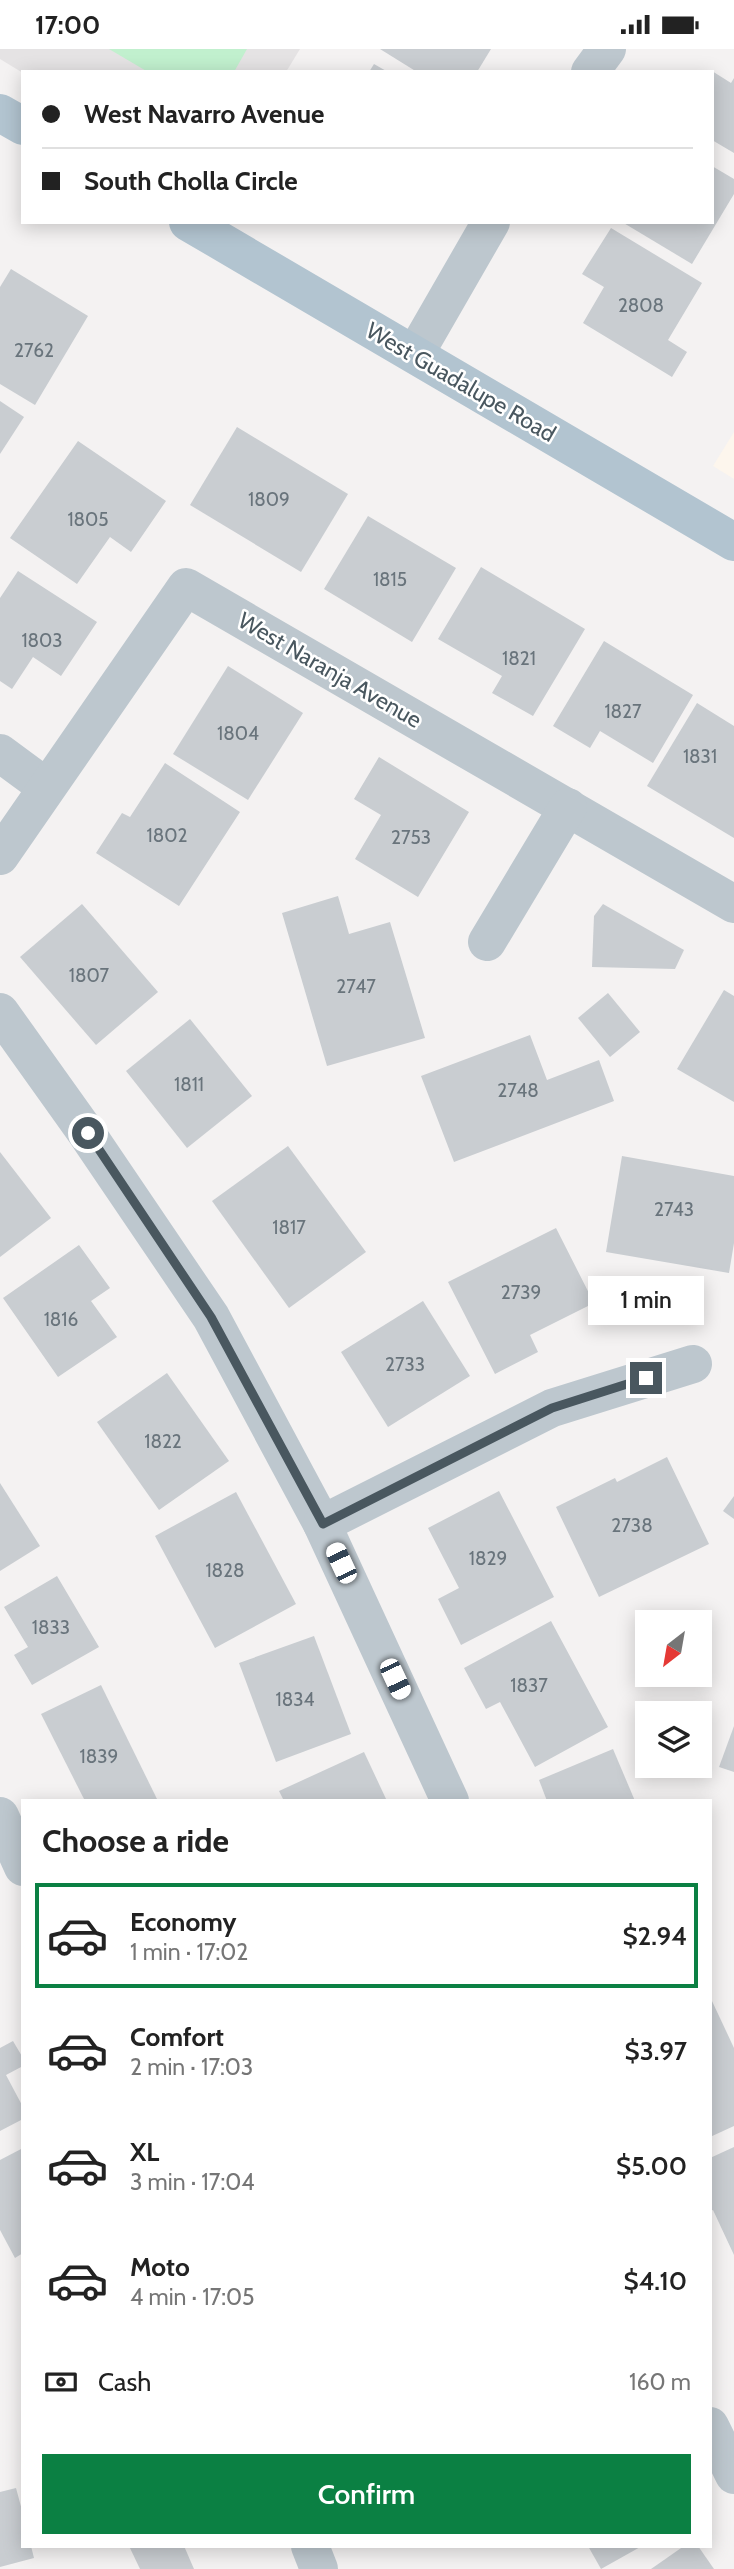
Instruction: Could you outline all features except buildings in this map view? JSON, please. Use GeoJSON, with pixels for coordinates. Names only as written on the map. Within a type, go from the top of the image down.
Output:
{"type":"FeatureCollection","features":[{"type":"Feature","properties":{"kind":"main road","name":"West Guadalupe Road"},"geometry":{"type":"LineString","coordinates":[[191,224],[734,542]]}},
{"type":"Feature","properties":{"kind":"street"},"geometry":{"type":"LineString","coordinates":[[591,70],[607,49]]}},
{"type":"Feature","properties":{"kind":"street"},"geometry":{"type":"LineString","coordinates":[[415,354],[490,224]]}},
{"type":"Feature","properties":{"kind":"street","name":"West Naranja Avenue"},"geometry":{"type":"LineString","coordinates":[[46,787],[186,587],[734,904]]}},
{"type":"Feature","properties":{"kind":"street"},"geometry":{"type":"LineString","coordinates":[[0,753],[46,787],[0,856]]}},
{"type":"Feature","properties":{"kind":"street"},"geometry":{"type":"LineString","coordinates":[[487,942],[568,807]]}},
{"type":"Feature","properties":{"kind":"street"},"geometry":{"type":"LineString","coordinates":[[0,1012],[88,1133],[211,1317],[323,1524],[449,1799]]}},
{"type":"Feature","properties":{"kind":"street"},"geometry":{"type":"LineString","coordinates":[[323,1524],[552,1408],[693,1364]]}},
{"type":"Feature","properties":{"kind":"street"},"geometry":{"type":"LineString","coordinates":[[0,1816],[21,1863]]}},
{"type":"Feature","properties":{"kind":"street"},"geometry":{"type":"LineString","coordinates":[[712,2430],[734,2475]]}},
{"type":"Feature","properties":{"kind":"street"},"geometry":{"type":"LineString","coordinates":[[311,2548],[319,2569]]}},
{"type":"Feature","properties":{"kind":"shaded area"},"geometry":{"type":"Polygon","coordinates":[[[0,49],[300,49],[287,70],[21,72],[0,59],[0,49]]]}},
{"type":"Feature","properties":{"kind":"shaded area"},"geometry":{"type":"Polygon","coordinates":[[[734,432],[734,479],[713,466],[734,432]]]}},
{"type":"Feature","properties":{"kind":"green space"},"geometry":{"type":"Polygon","coordinates":[[[109,49],[247,49],[235,70],[145,70],[109,49]]]}},
{"type":"Feature","properties":{"kind":"route"},"geometry":{"type":"LineString","coordinates":[[88,1133],[211,1317],[323,1524],[552,1408],[646,1378]]}}]}
